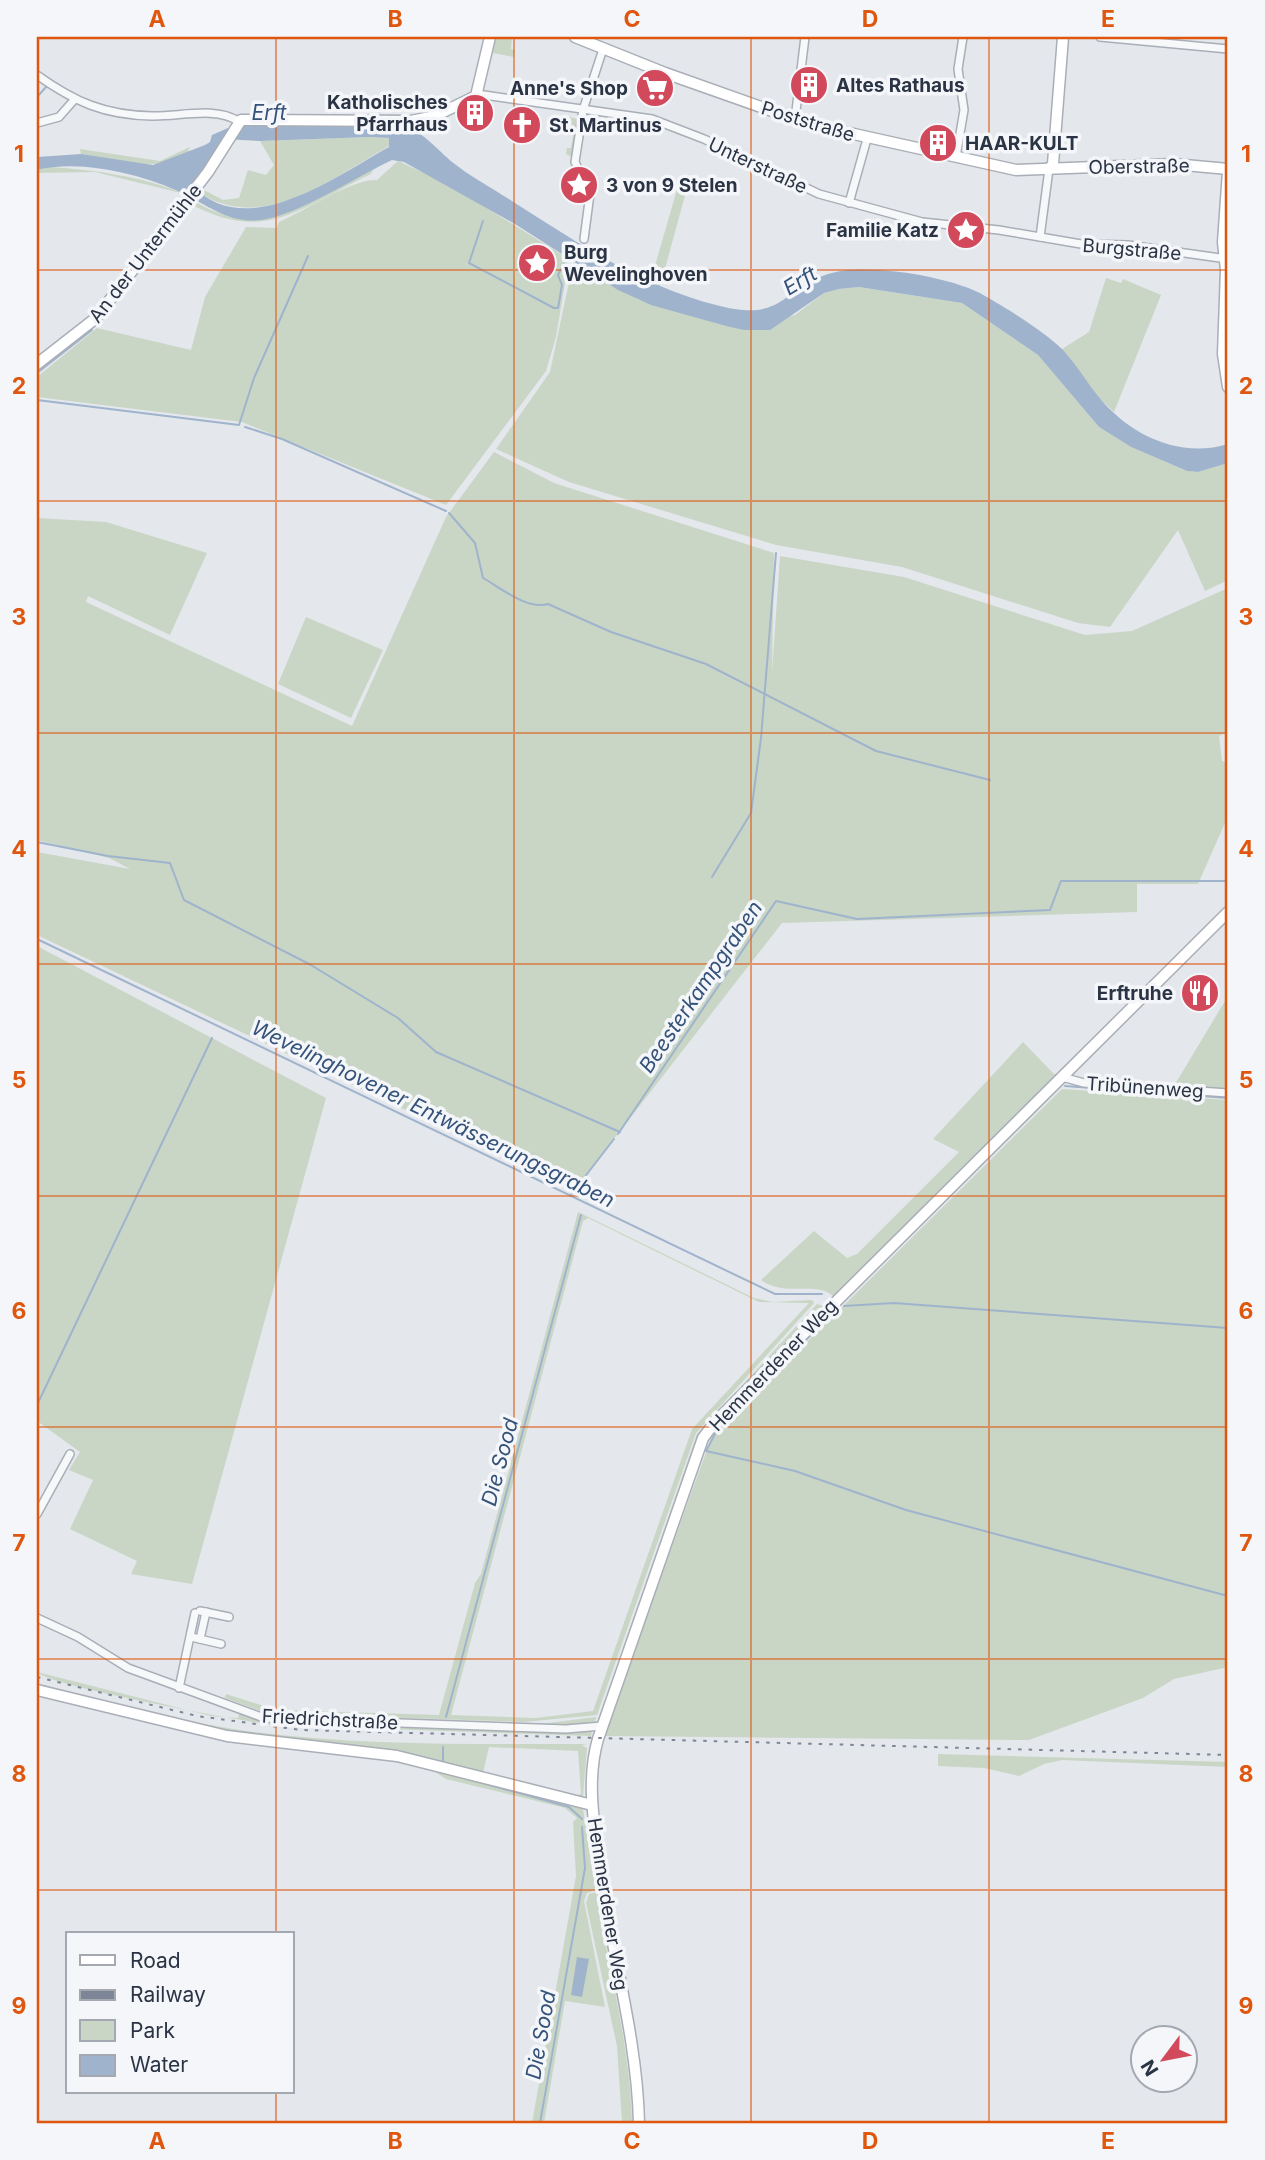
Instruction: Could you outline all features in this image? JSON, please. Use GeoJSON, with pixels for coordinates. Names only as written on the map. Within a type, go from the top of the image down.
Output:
{"type":"FeatureCollection","features":[{"type":"Feature","properties":{"kind":"main road"},"geometry":{"type":"LineString","coordinates":[[237,124],[244,118],[415,121],[467,102],[477,94],[490,37]]}},
{"type":"Feature","properties":{"kind":"main road","name":"Poststraße"},"geometry":{"type":"LineString","coordinates":[[575,37],[795,119],[867,139],[1016,170],[1049,169]]}},
{"type":"Feature","properties":{"kind":"main road"},"geometry":{"type":"LineString","coordinates":[[1049,169],[1053,164],[1063,37]]}},
{"type":"Feature","properties":{"kind":"main road","name":"An der Untermühle"},"geometry":{"type":"LineString","coordinates":[[37,364],[96,318],[196,188],[237,124]]}},
{"type":"Feature","properties":{"kind":"main road","name":"Oberstraße"},"geometry":{"type":"LineString","coordinates":[[1049,169],[1170,164],[1228,170]]}},
{"type":"Feature","properties":{"kind":"main road"},"geometry":{"type":"LineString","coordinates":[[1228,170],[1223,347],[1228,387]]}},
{"type":"Feature","properties":{"kind":"main road","name":"Hemmerdener Weg"},"geometry":{"type":"LineString","coordinates":[[639,2123],[634,2063],[608,1931],[592,1805],[592,1762],[602,1726],[701,1444],[710,1427],[1228,912]]}},
{"type":"Feature","properties":{"kind":"main road"},"geometry":{"type":"LineString","coordinates":[[37,1690],[227,1736],[397,1756],[592,1805]]}},
{"type":"Feature","properties":{"kind":"street"},"geometry":{"type":"LineString","coordinates":[[795,119],[805,37]]}},
{"type":"Feature","properties":{"kind":"street"},"geometry":{"type":"LineString","coordinates":[[956,157],[964,110],[958,69],[963,37]]}},
{"type":"Feature","properties":{"kind":"street"},"geometry":{"type":"LineString","coordinates":[[1100,37],[1174,40],[1228,49]]}},
{"type":"Feature","properties":{"kind":"street"},"geometry":{"type":"LineString","coordinates":[[584,239],[590,194],[575,162],[583,110],[603,49]]}},
{"type":"Feature","properties":{"kind":"street"},"geometry":{"type":"LineString","coordinates":[[37,75],[74,100],[90,106],[149,116],[192,114],[231,117],[237,124]]}},
{"type":"Feature","properties":{"kind":"street","name":"Unterstraße"},"geometry":{"type":"LineString","coordinates":[[477,94],[658,121],[803,187],[849,203],[925,223],[1040,237]]}},
{"type":"Feature","properties":{"kind":"street"},"geometry":{"type":"LineString","coordinates":[[37,124],[61,116],[74,100]]}},
{"type":"Feature","properties":{"kind":"street"},"geometry":{"type":"LineString","coordinates":[[849,203],[867,139]]}},
{"type":"Feature","properties":{"kind":"street"},"geometry":{"type":"LineString","coordinates":[[1040,237],[1049,169]]}},
{"type":"Feature","properties":{"kind":"street","name":"Burgstraße"},"geometry":{"type":"LineString","coordinates":[[1040,237],[1082,244],[1128,245],[1227,256]]}},
{"type":"Feature","properties":{"kind":"street","name":"Tribünenweg"},"geometry":{"type":"LineString","coordinates":[[1062,1077],[1089,1083],[1228,1093]]}},
{"type":"Feature","properties":{"kind":"street"},"geometry":{"type":"LineString","coordinates":[[37,1514],[70,1454]]}},
{"type":"Feature","properties":{"kind":"street"},"geometry":{"type":"LineString","coordinates":[[200,1612],[229,1617]]}},
{"type":"Feature","properties":{"kind":"street"},"geometry":{"type":"LineString","coordinates":[[179,1688],[200,1612]]}},
{"type":"Feature","properties":{"kind":"street"},"geometry":{"type":"LineString","coordinates":[[200,1612],[200,1639]]}},
{"type":"Feature","properties":{"kind":"street","name":"Friedrichstraße"},"geometry":{"type":"LineString","coordinates":[[37,1618],[78,1637],[128,1668],[262,1718],[566,1729],[602,1726]]}},
{"type":"Feature","properties":{"kind":"street"},"geometry":{"type":"LineString","coordinates":[[191,1637],[221,1644]]}},
{"type":"Feature","properties":{"kind":"green space"},"geometry":{"type":"Polygon","coordinates":[[[496,37],[512,37],[511,49],[515,50],[514,57],[493,53],[496,37]]]}},
{"type":"Feature","properties":{"kind":"green space"},"geometry":{"type":"Polygon","coordinates":[[[565,116],[577,119],[572,157],[566,154],[567,148],[571,148],[573,136],[563,132],[565,116]]]}},
{"type":"Feature","properties":{"kind":"green space"},"geometry":{"type":"Polygon","coordinates":[[[389,138],[389,146],[321,186],[272,205],[247,207],[223,204],[198,192],[202,189],[223,200],[239,198],[248,170],[266,175],[274,165],[260,141],[389,138]]]}},
{"type":"Feature","properties":{"kind":"green space"},"geometry":{"type":"Polygon","coordinates":[[[190,147],[183,156],[172,162],[157,164],[81,154],[80,149],[160,161],[190,147]]]}},
{"type":"Feature","properties":{"kind":"green space"},"geometry":{"type":"Polygon","coordinates":[[[398,161],[446,183],[569,259],[556,337],[546,371],[446,505],[242,422],[37,397],[37,377],[97,328],[191,350],[205,297],[246,227],[276,228],[279,222],[341,190],[377,180],[398,161]]]}},
{"type":"Feature","properties":{"kind":"green space"},"geometry":{"type":"Polygon","coordinates":[[[49,167],[84,170],[118,175],[185,194],[95,172],[37,173],[37,170],[49,167]]]}},
{"type":"Feature","properties":{"kind":"green space"},"geometry":{"type":"Polygon","coordinates":[[[373,170],[371,174],[303,209],[262,221],[240,221],[216,215],[189,203],[192,200],[219,213],[243,219],[264,218],[285,212],[373,170]]]}},
{"type":"Feature","properties":{"kind":"green space"},"geometry":{"type":"Polygon","coordinates":[[[680,179],[685,180],[683,186],[687,188],[660,287],[650,283],[680,179]]]}},
{"type":"Feature","properties":{"kind":"green space"},"geometry":{"type":"Polygon","coordinates":[[[573,263],[637,299],[726,326],[795,315],[824,293],[859,287],[962,303],[1038,355],[1099,427],[1131,447],[1187,471],[1198,472],[1228,463],[1228,580],[1205,591],[1178,530],[1110,627],[1078,623],[902,567],[776,545],[569,482],[496,449],[550,372],[573,263]]]}},
{"type":"Feature","properties":{"kind":"green space"},"geometry":{"type":"Polygon","coordinates":[[[1106,278],[1121,283],[1123,279],[1161,295],[1114,412],[1099,398],[1062,349],[1089,332],[1106,278]]]}},
{"type":"Feature","properties":{"kind":"green space"},"geometry":{"type":"Polygon","coordinates":[[[494,452],[554,483],[774,553],[772,673],[780,556],[904,577],[1085,635],[1132,631],[1228,588],[1228,732],[1219,736],[1222,761],[1228,763],[1228,816],[1198,884],[1137,884],[1137,912],[782,923],[574,1190],[37,935],[37,852],[130,869],[109,858],[37,840],[37,518],[106,522],[207,553],[170,635],[88,596],[86,602],[352,726],[446,517],[494,452]]]}},
{"type":"Feature","properties":{"kind":"green space"},"geometry":{"type":"Polygon","coordinates":[[[306,617],[383,650],[351,718],[278,684],[306,617]]]}},
{"type":"Feature","properties":{"kind":"green space"},"geometry":{"type":"Polygon","coordinates":[[[37,946],[326,1098],[192,1584],[131,1574],[137,1561],[70,1529],[93,1480],[69,1470],[80,1452],[37,1421],[37,946]]]}},
{"type":"Feature","properties":{"kind":"green space"},"geometry":{"type":"Polygon","coordinates":[[[1228,996],[1228,1089],[1174,1086],[1228,996]]]}},
{"type":"Feature","properties":{"kind":"green space"},"geometry":{"type":"Polygon","coordinates":[[[1023,1042],[1054,1074],[1058,1074],[833,1296],[818,1289],[781,1288],[761,1280],[814,1231],[847,1258],[857,1254],[959,1152],[933,1139],[1023,1042]]]}},
{"type":"Feature","properties":{"kind":"green space"},"geometry":{"type":"Polygon","coordinates":[[[1062,1089],[1228,1100],[1228,1667],[1174,1679],[1143,1698],[1029,1740],[603,1736],[712,1436],[1062,1089]]]}},
{"type":"Feature","properties":{"kind":"green space"},"geometry":{"type":"Polygon","coordinates":[[[578,1212],[754,1298],[773,1302],[812,1300],[814,1303],[696,1433],[597,1715],[524,1722],[288,1714],[261,1711],[225,1698],[226,1694],[277,1710],[439,1715],[475,1583],[481,1574],[578,1212]],[[588,1218],[583,1221],[451,1715],[536,1718],[593,1711],[692,1429],[809,1303],[759,1302],[588,1218]]]}},
{"type":"Feature","properties":{"kind":"green space"},"geometry":{"type":"Polygon","coordinates":[[[817,1304],[823,1306],[822,1310],[711,1423],[598,1721],[697,1434],[817,1304]]]}},
{"type":"Feature","properties":{"kind":"green space"},"geometry":{"type":"Polygon","coordinates":[[[37,1672],[188,1710],[75,1686],[37,1672]]]}},
{"type":"Feature","properties":{"kind":"green space"},"geometry":{"type":"Polygon","coordinates":[[[37,1683],[184,1720],[276,1735],[410,1743],[588,1744],[582,1745],[587,1748],[583,1796],[579,1798],[498,1777],[575,1796],[581,1794],[578,1751],[489,1747],[483,1773],[438,1761],[346,1744],[218,1731],[37,1687],[37,1683]]]}},
{"type":"Feature","properties":{"kind":"green space"},"geometry":{"type":"Polygon","coordinates":[[[37,1695],[185,1730],[397,1759],[583,1809],[596,1890],[587,1893],[584,1901],[605,2007],[565,2001],[544,2123],[532,2123],[576,1876],[573,1822],[577,1818],[565,1808],[446,1779],[429,1768],[381,1757],[223,1740],[37,1695]]]}},
{"type":"Feature","properties":{"kind":"green space"},"geometry":{"type":"Polygon","coordinates":[[[239,1713],[267,1722],[566,1732],[593,1728],[591,1736],[272,1725],[225,1717],[238,1718],[239,1713]]]}},
{"type":"Feature","properties":{"kind":"green space"},"geometry":{"type":"Polygon","coordinates":[[[260,1713],[541,1724],[596,1717],[595,1722],[569,1726],[266,1716],[260,1713]]]}},
{"type":"Feature","properties":{"kind":"green space"},"geometry":{"type":"Polygon","coordinates":[[[938,1754],[1228,1762],[1228,1767],[1062,1760],[1044,1764],[1019,1776],[984,1768],[938,1766],[938,1754]]]}},
{"type":"Feature","properties":{"kind":"green space"},"geometry":{"type":"Polygon","coordinates":[[[596,1892],[623,2036],[632,2123],[622,2123],[617,2046],[586,1903],[589,1894],[596,1892]]]}},
{"type":"Feature","properties":{"kind":"green space"},"geometry":{"type":"Polygon","coordinates":[[[599,1894],[628,2045],[635,2123],[626,2046],[599,1894]]]}},
{"type":"Feature","properties":{"kind":"water"},"geometry":{"type":"Polygon","coordinates":[[[250,125],[406,127],[426,138],[471,176],[604,258],[660,286],[720,306],[760,310],[773,306],[818,278],[851,270],[890,271],[954,283],[985,296],[1046,336],[1068,355],[1111,410],[1140,432],[1174,446],[1210,448],[1228,444],[1228,463],[1198,472],[1187,471],[1131,447],[1099,427],[1038,355],[962,303],[859,287],[824,293],[770,330],[744,330],[726,326],[651,305],[618,290],[515,224],[404,162],[392,160],[291,211],[250,221],[230,217],[166,186],[130,174],[72,166],[37,170],[37,157],[81,154],[153,165],[205,145],[210,142],[212,135],[228,128],[250,125]],[[389,138],[260,141],[223,139],[192,185],[214,201],[238,208],[264,207],[318,187],[389,147],[389,138]]]}},
{"type":"Feature","properties":{"kind":"water"},"geometry":{"type":"Polygon","coordinates":[[[577,1957],[589,1959],[582,1997],[571,1995],[577,1957]]]}},
{"type":"Feature","properties":{"kind":"waterway"},"geometry":{"type":"LineString","coordinates":[[37,97],[46,87]]}},
{"type":"Feature","properties":{"kind":"waterway"},"geometry":{"type":"LineString","coordinates":[[483,221],[469,263],[554,308],[558,308],[562,285],[558,275],[567,258]]}},
{"type":"Feature","properties":{"kind":"waterway"},"geometry":{"type":"LineString","coordinates":[[37,400],[239,425],[254,378],[308,256]]}},
{"type":"Feature","properties":{"kind":"waterway"},"geometry":{"type":"LineString","coordinates":[[37,373],[92,330]]}},
{"type":"Feature","properties":{"kind":"waterway"},"geometry":{"type":"LineString","coordinates":[[245,427],[282,439],[446,511]]}},
{"type":"Feature","properties":{"kind":"waterway"},"geometry":{"type":"LineString","coordinates":[[449,513],[475,543],[483,578],[514,597],[532,604],[548,604],[611,632],[706,664],[876,751],[990,780]]}},
{"type":"Feature","properties":{"kind":"waterway"},"geometry":{"type":"LineString","coordinates":[[712,877],[751,813],[761,738],[776,553]]}},
{"type":"Feature","properties":{"kind":"waterway"},"geometry":{"type":"LineString","coordinates":[[37,842],[108,856],[170,863],[184,900],[311,965],[398,1018],[436,1052],[620,1132]]}},
{"type":"Feature","properties":{"kind":"waterway","name":"Beesterkampgraben"},"geometry":{"type":"LineString","coordinates":[[618,1134],[776,901],[857,919],[1050,910],[1061,881],[1228,881]]}},
{"type":"Feature","properties":{"kind":"waterway","name":"Wevelinghovener Entwässerungsgraben"},"geometry":{"type":"LineString","coordinates":[[37,939],[775,1294],[822,1294]]}},
{"type":"Feature","properties":{"kind":"waterway"},"geometry":{"type":"LineString","coordinates":[[37,1405],[212,1038]]}},
{"type":"Feature","properties":{"kind":"waterway"},"geometry":{"type":"LineString","coordinates":[[1065,1086],[1228,1098]]}},
{"type":"Feature","properties":{"kind":"waterway","name":"Beesterkampgraben"},"geometry":{"type":"LineString","coordinates":[[570,1196],[614,1139]]}},
{"type":"Feature","properties":{"kind":"waterway","name":"Die Sood"},"geometry":{"type":"LineString","coordinates":[[446,1717],[581,1215]]}},
{"type":"Feature","properties":{"kind":"waterway","name":"Wevelinghovener Entwässerungsgraben"},"geometry":{"type":"LineString","coordinates":[[844,1306],[894,1303],[1228,1328]]}},
{"type":"Feature","properties":{"kind":"waterway"},"geometry":{"type":"LineString","coordinates":[[832,1313],[715,1434],[706,1451],[795,1471],[906,1510],[1228,1596]]}},
{"type":"Feature","properties":{"kind":"waterway","name":"Die Sood"},"geometry":{"type":"LineString","coordinates":[[443,1747],[443,1762]]}},
{"type":"Feature","properties":{"kind":"waterway","name":"Die Sood"},"geometry":{"type":"LineString","coordinates":[[443,1772],[569,1807],[582,1819]]}},
{"type":"Feature","properties":{"kind":"waterway","name":"Die Sood"},"geometry":{"type":"LineString","coordinates":[[540,2123],[585,1868],[582,1827]]}},
{"type":"Feature","properties":{"kind":"railway"},"geometry":{"type":"LineString","coordinates":[[37,1677],[197,1716],[301,1730],[1228,1755]]}},
{"type":"Feature","properties":{"kind":"place","name":"Altes Rathaus"},"geometry":{"type":"Point","coordinates":[809,85]}},
{"type":"Feature","properties":{"kind":"place","name":"Anne's Shop"},"geometry":{"type":"Point","coordinates":[655,88]}},
{"type":"Feature","properties":{"kind":"place","name":"Katholisches Pfarrhaus"},"geometry":{"type":"Point","coordinates":[475,113]}},
{"type":"Feature","properties":{"kind":"place","name":"St. Martinus"},"geometry":{"type":"Point","coordinates":[522,125]}},
{"type":"Feature","properties":{"kind":"place","name":"HAAR-KULT"},"geometry":{"type":"Point","coordinates":[938,143]}},
{"type":"Feature","properties":{"kind":"place","name":"3 von 9 Stelen"},"geometry":{"type":"Point","coordinates":[579,185]}},
{"type":"Feature","properties":{"kind":"place","name":"Familie Katz"},"geometry":{"type":"Point","coordinates":[966,230]}},
{"type":"Feature","properties":{"kind":"place","name":"Burg Wevelinghoven"},"geometry":{"type":"Point","coordinates":[537,263]}},
{"type":"Feature","properties":{"kind":"place","name":"Erftruhe"},"geometry":{"type":"Point","coordinates":[1200,993]}},
{"type":"Feature","properties":{"kind":"water label","name":"Erft"},"geometry":{"type":"Point","coordinates":[269,113]}},
{"type":"Feature","properties":{"kind":"water label","name":"Erft"},"geometry":{"type":"Point","coordinates":[800,281]}}]}
